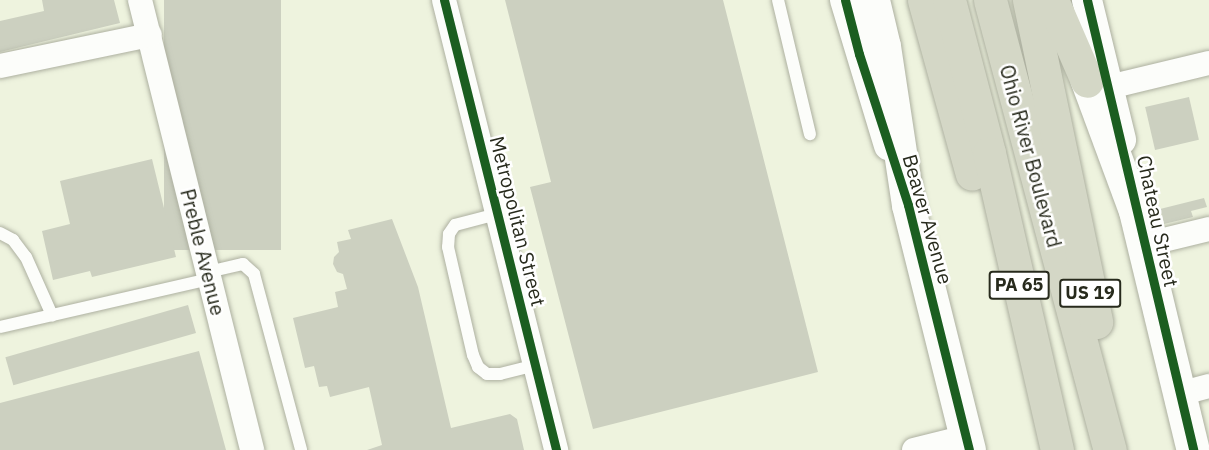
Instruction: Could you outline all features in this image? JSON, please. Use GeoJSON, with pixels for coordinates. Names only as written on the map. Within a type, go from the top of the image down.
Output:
{"type":"FeatureCollection","features":[{"type":"Feature","properties":{"kind":"highway"},"geometry":{"type":"LineString","coordinates":[[924,0],[978,156],[1057,450]]}},
{"type":"Feature","properties":{"kind":"highway","name":"Ohio River Boulevard"},"geometry":{"type":"LineString","coordinates":[[949,0],[978,156]]}},
{"type":"Feature","properties":{"kind":"highway","name":"Ohio River Boulevard"},"geometry":{"type":"LineString","coordinates":[[990,0],[1110,450]]}},
{"type":"Feature","properties":{"kind":"highway","name":"US 19"},"geometry":{"type":"LineString","coordinates":[[1029,0],[1122,450]]}},
{"type":"Feature","properties":{"kind":"highway"},"geometry":{"type":"LineString","coordinates":[[1052,0],[1098,84]]}},
{"type":"Feature","properties":{"kind":"main road"},"geometry":{"type":"LineString","coordinates":[[873,0],[884,46],[908,205]]}},
{"type":"Feature","properties":{"kind":"main road","name":"Chateau Street"},"geometry":{"type":"LineString","coordinates":[[1098,84],[1143,245],[1194,390],[1193,450]]}},
{"type":"Feature","properties":{"kind":"main road","name":"Beaver Avenue"},"geometry":{"type":"LineString","coordinates":[[908,205],[968,443]]}},
{"type":"Feature","properties":{"kind":"street","name":"Preble Avenue"},"geometry":{"type":"LineString","coordinates":[[141,0],[252,450]]}},
{"type":"Feature","properties":{"kind":"street","name":"Metropolitan Street"},"geometry":{"type":"LineString","coordinates":[[444,0],[556,450]]}},
{"type":"Feature","properties":{"kind":"street","name":"Beaver Avenue"},"geometry":{"type":"LineString","coordinates":[[845,0],[859,54],[908,205]]}},
{"type":"Feature","properties":{"kind":"street"},"geometry":{"type":"LineString","coordinates":[[1087,0],[1098,84],[1209,63]]}},
{"type":"Feature","properties":{"kind":"street"},"geometry":{"type":"LineString","coordinates":[[0,66],[152,44]]}},
{"type":"Feature","properties":{"kind":"street"},"geometry":{"type":"LineString","coordinates":[[1143,245],[1209,229]]}},
{"type":"Feature","properties":{"kind":"street"},"geometry":{"type":"LineString","coordinates":[[914,450],[968,443]]}},
{"type":"Feature","properties":{"kind":"lane"},"geometry":{"type":"LineString","coordinates":[[778,0],[810,134]]}},
{"type":"Feature","properties":{"kind":"lane"},"geometry":{"type":"LineString","coordinates":[[497,214],[455,225],[449,234],[448,247],[473,355],[478,366],[487,374],[501,374],[535,365]]}},
{"type":"Feature","properties":{"kind":"lane"},"geometry":{"type":"LineString","coordinates":[[0,233],[13,240],[26,257],[52,315]]}},
{"type":"Feature","properties":{"kind":"lane"},"geometry":{"type":"LineString","coordinates":[[0,327],[209,276],[243,264],[254,274],[301,450]]}},
{"type":"Feature","properties":{"kind":"building"},"geometry":{"type":"Polygon","coordinates":[[[42,0],[114,0],[120,23],[0,52],[0,21],[44,11],[42,0]]]}},
{"type":"Feature","properties":{"kind":"building"},"geometry":{"type":"Polygon","coordinates":[[[164,0],[281,0],[281,250],[164,250],[164,0]]]}},
{"type":"Feature","properties":{"kind":"building"},"geometry":{"type":"Polygon","coordinates":[[[505,0],[723,0],[818,372],[593,429],[530,187],[551,182],[505,0]]]}},
{"type":"Feature","properties":{"kind":"building"},"geometry":{"type":"Polygon","coordinates":[[[1189,97],[1199,140],[1155,150],[1145,107],[1189,97]]]}},
{"type":"Feature","properties":{"kind":"building"},"geometry":{"type":"Polygon","coordinates":[[[152,159],[176,257],[92,277],[90,271],[53,280],[42,231],[70,224],[60,181],[152,159]]]}},
{"type":"Feature","properties":{"kind":"building"},"geometry":{"type":"Polygon","coordinates":[[[1204,198],[1207,207],[1191,211],[1193,217],[1164,224],[1160,209],[1204,198]]]}},
{"type":"Feature","properties":{"kind":"building"},"geometry":{"type":"Polygon","coordinates":[[[392,219],[418,287],[451,428],[510,414],[517,419],[524,450],[367,450],[382,445],[369,387],[330,397],[327,386],[319,387],[314,366],[305,368],[293,318],[338,307],[335,292],[347,289],[343,274],[337,272],[333,264],[334,257],[339,252],[337,242],[351,239],[348,230],[392,219]]]}},
{"type":"Feature","properties":{"kind":"building"},"geometry":{"type":"Polygon","coordinates":[[[188,305],[196,333],[13,385],[5,357],[188,305]]]}},
{"type":"Feature","properties":{"kind":"building"},"geometry":{"type":"Polygon","coordinates":[[[199,351],[226,450],[0,450],[0,403],[199,351]]]}},
{"type":"Feature","properties":{"kind":"cycle path"},"geometry":{"type":"LineString","coordinates":[[444,0],[556,450]]}},
{"type":"Feature","properties":{"kind":"cycle path"},"geometry":{"type":"LineString","coordinates":[[845,0],[859,54],[908,205],[969,450]]}},
{"type":"Feature","properties":{"kind":"cycle path"},"geometry":{"type":"LineString","coordinates":[[1087,0],[1193,450]]}}]}
